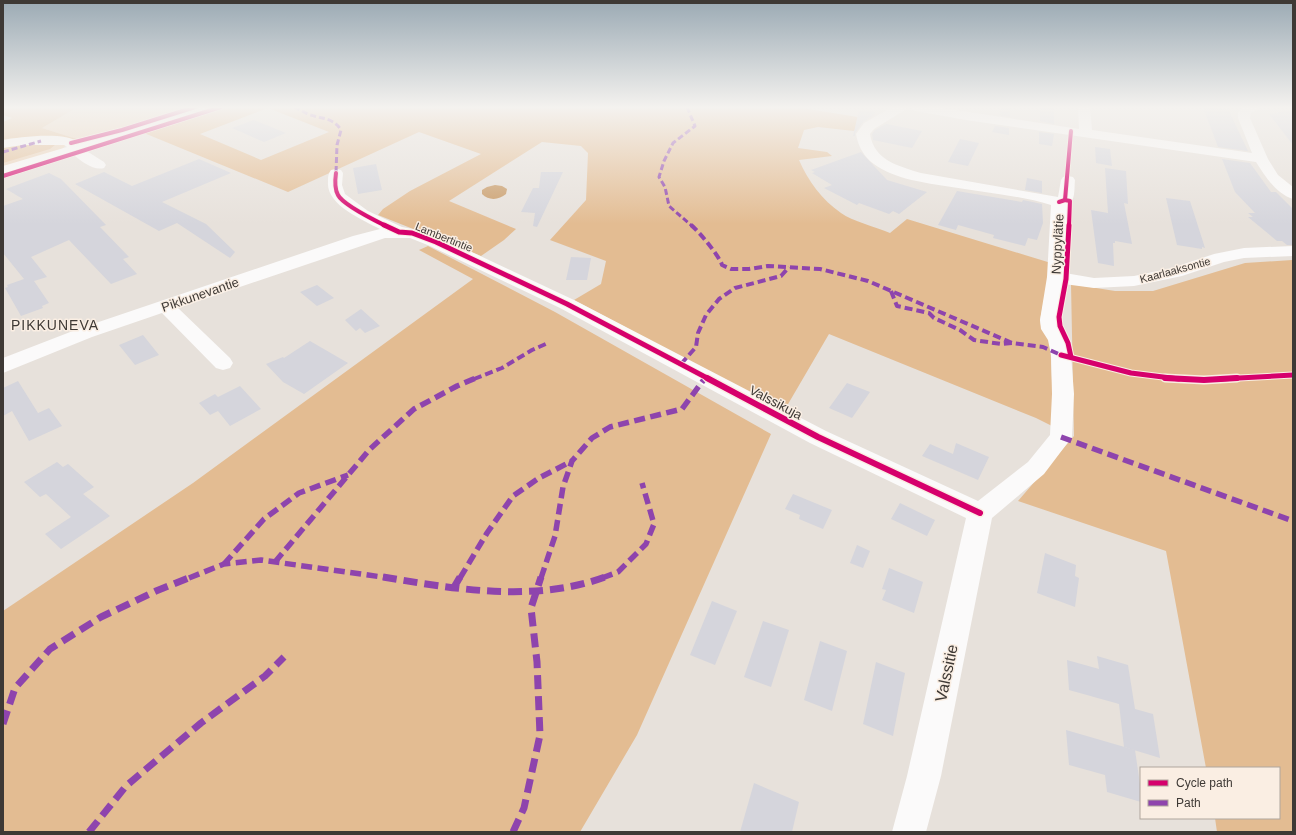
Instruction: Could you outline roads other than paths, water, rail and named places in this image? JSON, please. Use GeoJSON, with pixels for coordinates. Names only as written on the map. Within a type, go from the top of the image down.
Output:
{"type":"FeatureCollection","features":[{"type":"Feature","properties":{"kind":"street"},"geometry":{"type":"LineString","coordinates":[[3,171],[82,146]]}},
{"type":"Feature","properties":{"kind":"street","name":"Nyppylätie"},"geometry":{"type":"LineString","coordinates":[[865,146],[872,155],[882,162],[902,172],[919,177],[1059,202],[1056,277],[1049,320],[1051,330],[1058,340],[1061,355],[1063,394],[1061,437],[1036,468],[980,513]]}},
{"type":"Feature","properties":{"kind":"street"},"geometry":{"type":"LineString","coordinates":[[1173,146],[1261,159]]}},
{"type":"Feature","properties":{"kind":"street"},"geometry":{"type":"LineString","coordinates":[[1256,146],[1261,159],[1273,178],[1293,194]]}},
{"type":"Feature","properties":{"kind":"street"},"geometry":{"type":"LineString","coordinates":[[75,148],[81,154],[99,165]]}},
{"type":"Feature","properties":{"kind":"street","name":"Lambertintie"},"geometry":{"type":"LineString","coordinates":[[336,173],[338,196],[362,214],[399,232],[412,234],[436,242],[567,304]]}},
{"type":"Feature","properties":{"kind":"street"},"geometry":{"type":"LineString","coordinates":[[1059,202],[1065,200],[1068,180]]}},
{"type":"Feature","properties":{"kind":"street","name":"Pikkunevantie"},"geometry":{"type":"LineString","coordinates":[[3,366],[85,333],[359,240],[384,233],[399,232]]}},
{"type":"Feature","properties":{"kind":"street","name":"Kaarlaaksontie"},"geometry":{"type":"LineString","coordinates":[[1056,277],[1094,283],[1134,281],[1176,272],[1232,256],[1293,251]]}},
{"type":"Feature","properties":{"kind":"street","name":"Valssikuja"},"geometry":{"type":"LineString","coordinates":[[567,304],[818,437],[980,513]]}},
{"type":"Feature","properties":{"kind":"street"},"geometry":{"type":"LineString","coordinates":[[165,306],[223,363]]}},
{"type":"Feature","properties":{"kind":"street","name":"Valssitie"},"geometry":{"type":"LineString","coordinates":[[910,832],[924,776],[980,513]]}},
{"type":"Feature","properties":{"kind":"district","name":"PIKKUNEVA"},"geometry":{"type":"Point","coordinates":[55,325]}}]}
